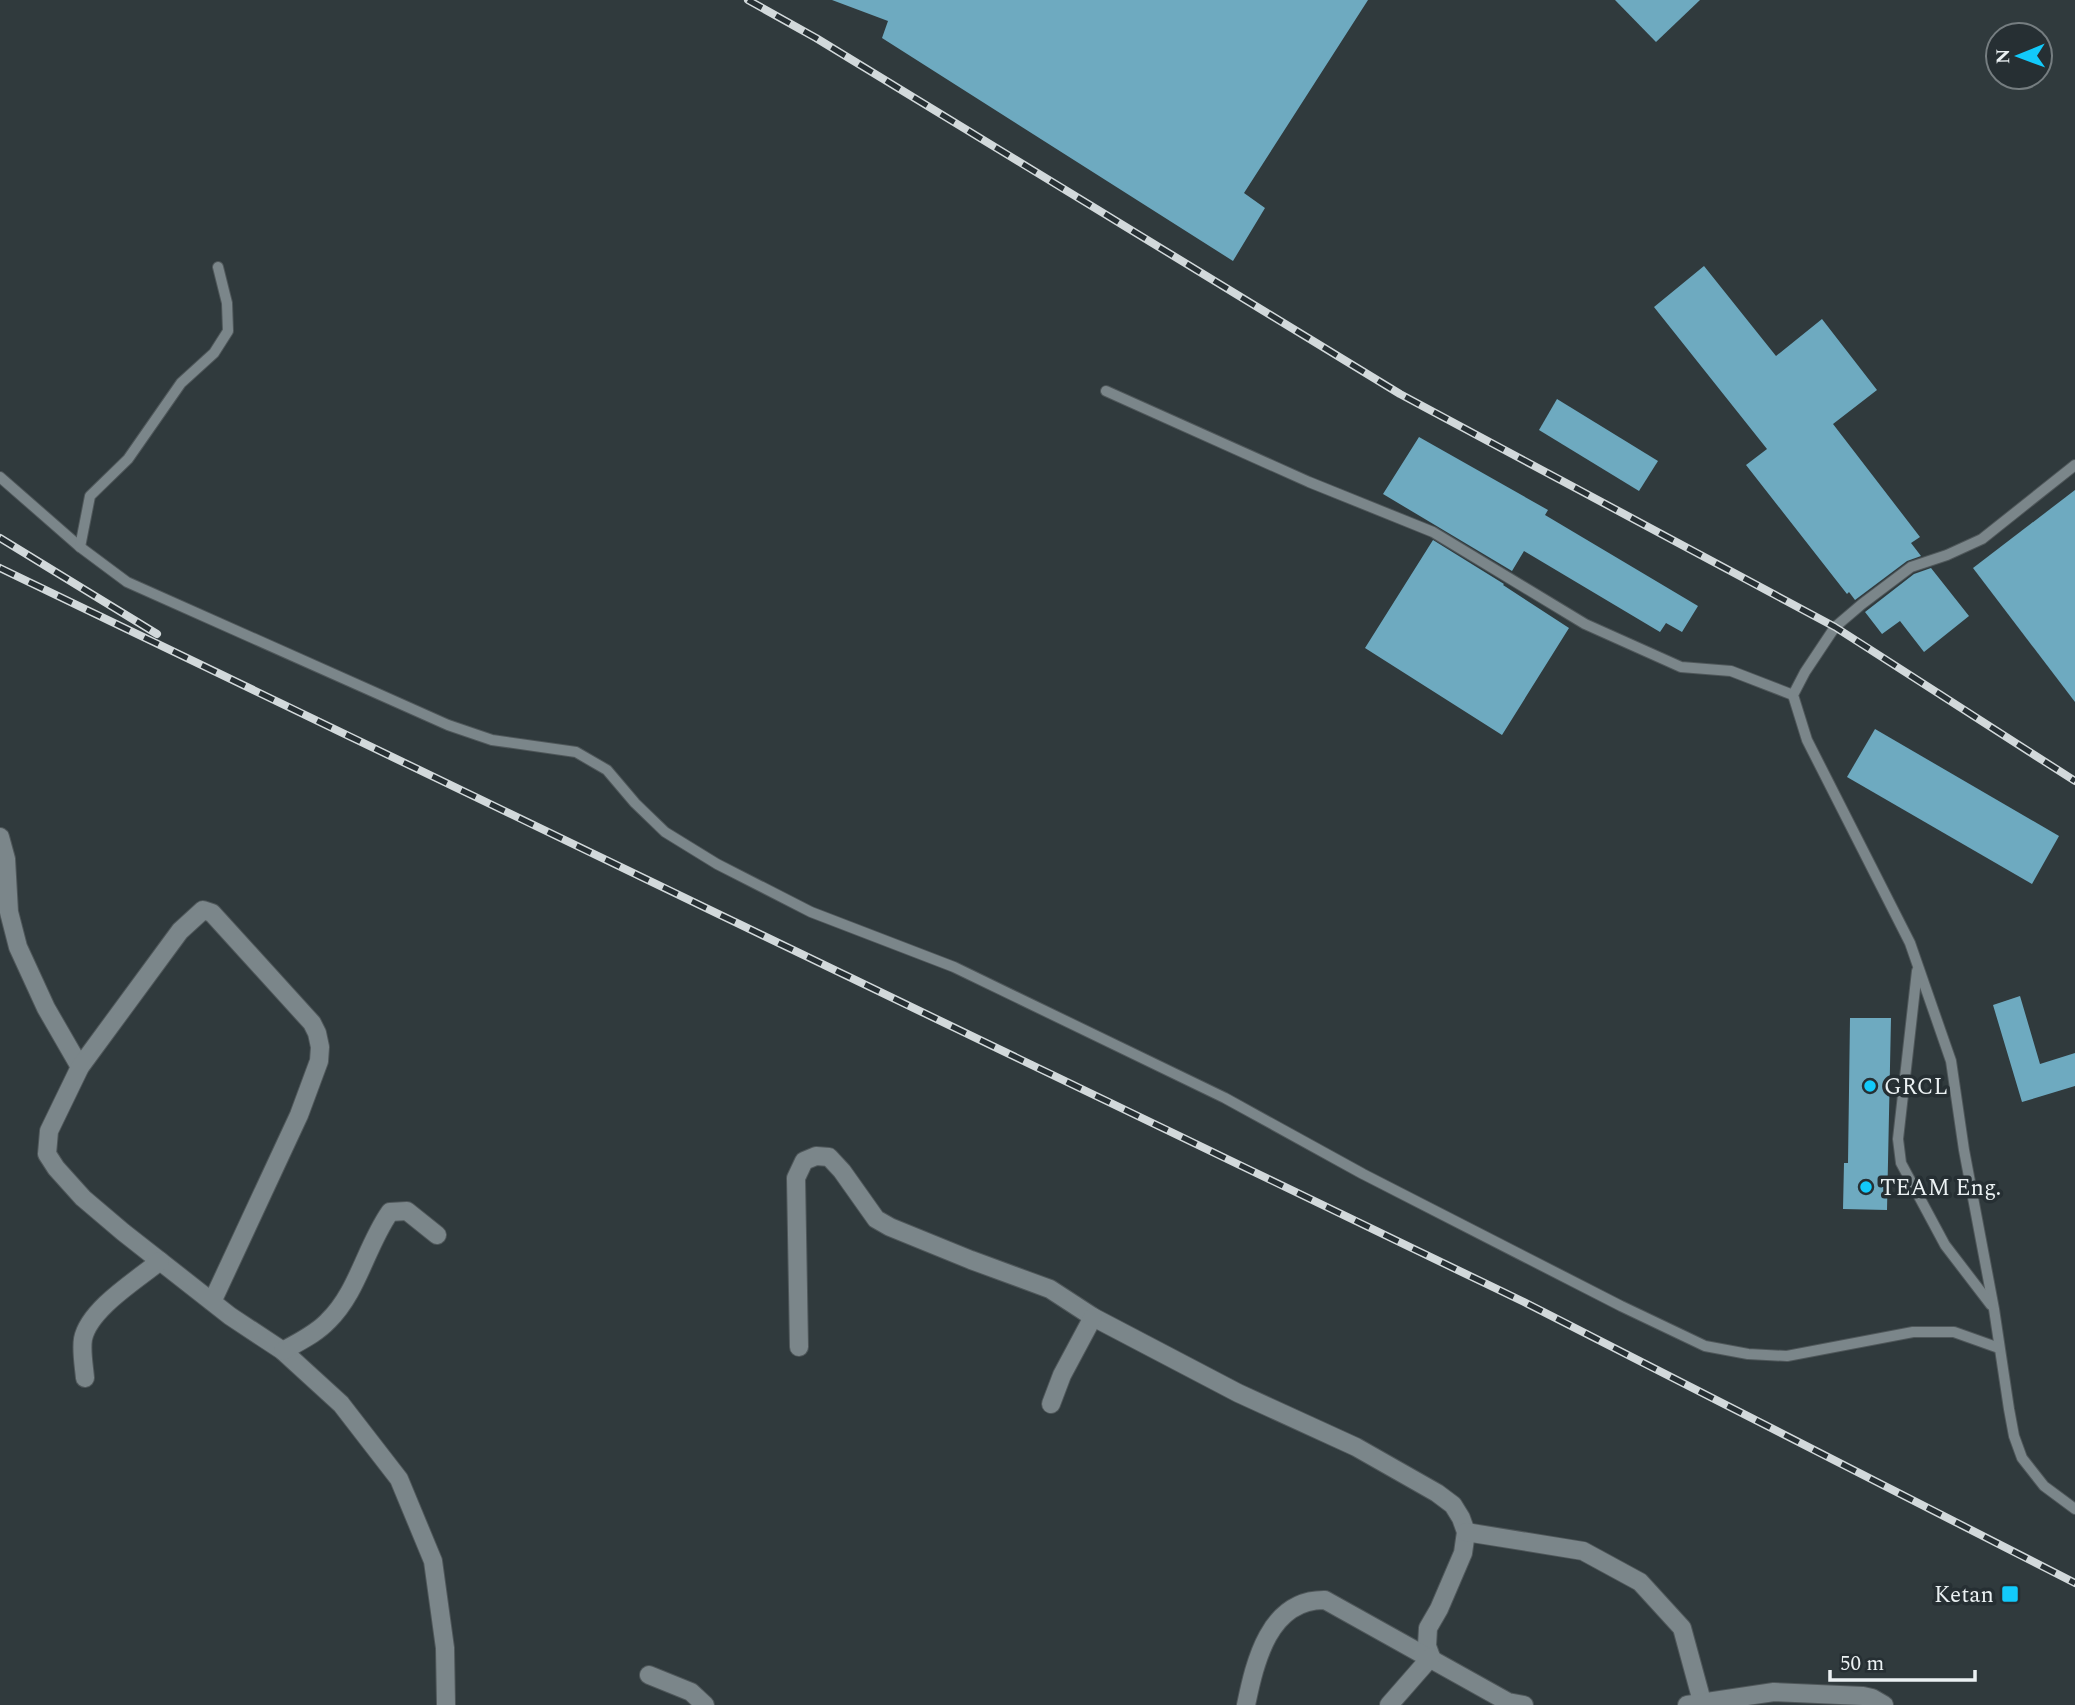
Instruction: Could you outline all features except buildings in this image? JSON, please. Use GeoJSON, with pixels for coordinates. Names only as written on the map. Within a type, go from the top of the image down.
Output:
{"type":"FeatureCollection","features":[{"type":"Feature","properties":{"kind":"street"},"geometry":{"type":"LineString","coordinates":[[0,837],[6,859],[9,912],[18,947],[46,1008],[80,1067]]}},
{"type":"Feature","properties":{"kind":"street"},"geometry":{"type":"LineString","coordinates":[[212,1302],[299,1115],[319,1061],[320,1047],[312,1023],[212,913],[203,910],[180,931],[80,1067],[49,1131],[47,1154],[83,1198],[212,1302],[283,1351],[341,1404],[399,1479],[433,1561],[445,1648],[446,1705]]}},
{"type":"Feature","properties":{"kind":"street"},"geometry":{"type":"LineString","coordinates":[[799,1346],[796,1178],[804,1161],[816,1156],[829,1157],[876,1219],[890,1227],[1051,1289],[1093,1317],[1238,1393],[1356,1447],[1437,1493],[1452,1505],[1466,1532],[1463,1553],[1428,1628],[1427,1646],[1431,1657]]}},
{"type":"Feature","properties":{"kind":"street"},"geometry":{"type":"LineString","coordinates":[[283,1351],[317,1331],[329,1320],[351,1288],[371,1243],[390,1212],[407,1211],[437,1235]]}},
{"type":"Feature","properties":{"kind":"street"},"geometry":{"type":"LineString","coordinates":[[85,1378],[83,1341],[88,1325],[96,1313],[160,1261]]}},
{"type":"Feature","properties":{"kind":"street"},"geometry":{"type":"LineString","coordinates":[[1051,1404],[1062,1375],[1093,1317]]}},
{"type":"Feature","properties":{"kind":"street"},"geometry":{"type":"LineString","coordinates":[[1466,1532],[1583,1551],[1640,1582],[1682,1628],[1698,1704],[1774,1692],[1863,1696],[1884,1705]]}},
{"type":"Feature","properties":{"kind":"street"},"geometry":{"type":"LineString","coordinates":[[1246,1705],[1264,1639],[1280,1618],[1310,1600],[1325,1600],[1508,1702],[1524,1705]]}},
{"type":"Feature","properties":{"kind":"street"},"geometry":{"type":"LineString","coordinates":[[1389,1705],[1431,1657]]}},
{"type":"Feature","properties":{"kind":"street"},"geometry":{"type":"LineString","coordinates":[[649,1675],[691,1692],[705,1705]]}},
{"type":"Feature","properties":{"kind":"lane"},"geometry":{"type":"LineString","coordinates":[[80,547],[90,496],[128,459],[181,383],[214,353],[228,331],[227,303],[218,267]]}},
{"type":"Feature","properties":{"kind":"lane"},"geometry":{"type":"LineString","coordinates":[[1107,391],[1309,482],[1433,532],[1585,624],[1681,667],[1731,671],[1793,695]]}},
{"type":"Feature","properties":{"kind":"lane"},"geometry":{"type":"LineString","coordinates":[[2075,465],[1982,539],[1911,567],[1862,604],[1835,627],[1793,695],[1807,740],[1910,943],[1951,1061],[2012,1427],[2022,1458],[2044,1486],[2075,1509]]}},
{"type":"Feature","properties":{"kind":"lane"},"geometry":{"type":"LineString","coordinates":[[0,477],[80,547],[127,582],[448,725],[492,740],[576,752],[607,770],[665,832],[717,864],[811,912],[954,967],[1225,1098],[1424,1205],[1705,1346],[1748,1354],[1787,1356],[1913,1332],[1954,1332],[1999,1348]]}},
{"type":"Feature","properties":{"kind":"lane"},"geometry":{"type":"LineString","coordinates":[[1918,966],[1898,1139],[1901,1163],[1945,1245],[1994,1308]]}},
{"type":"Feature","properties":{"kind":"railway"},"geometry":{"type":"LineString","coordinates":[[748,0],[816,38],[1400,394],[1835,627],[2075,781]]}},
{"type":"Feature","properties":{"kind":"railway"},"geometry":{"type":"LineString","coordinates":[[0,538],[157,634]]}},
{"type":"Feature","properties":{"kind":"railway"},"geometry":{"type":"LineString","coordinates":[[0,568],[1524,1302],[2075,1583]]}},
{"type":"Feature","properties":{"kind":"place","name":"GRCL"},"geometry":{"type":"Point","coordinates":[1870,1086]}},
{"type":"Feature","properties":{"kind":"place","name":"TEAM Eng."},"geometry":{"type":"Point","coordinates":[1866,1187]}},
{"type":"Feature","properties":{"kind":"place","name":"Ketan"},"geometry":{"type":"Point","coordinates":[2010,1594]}}]}
